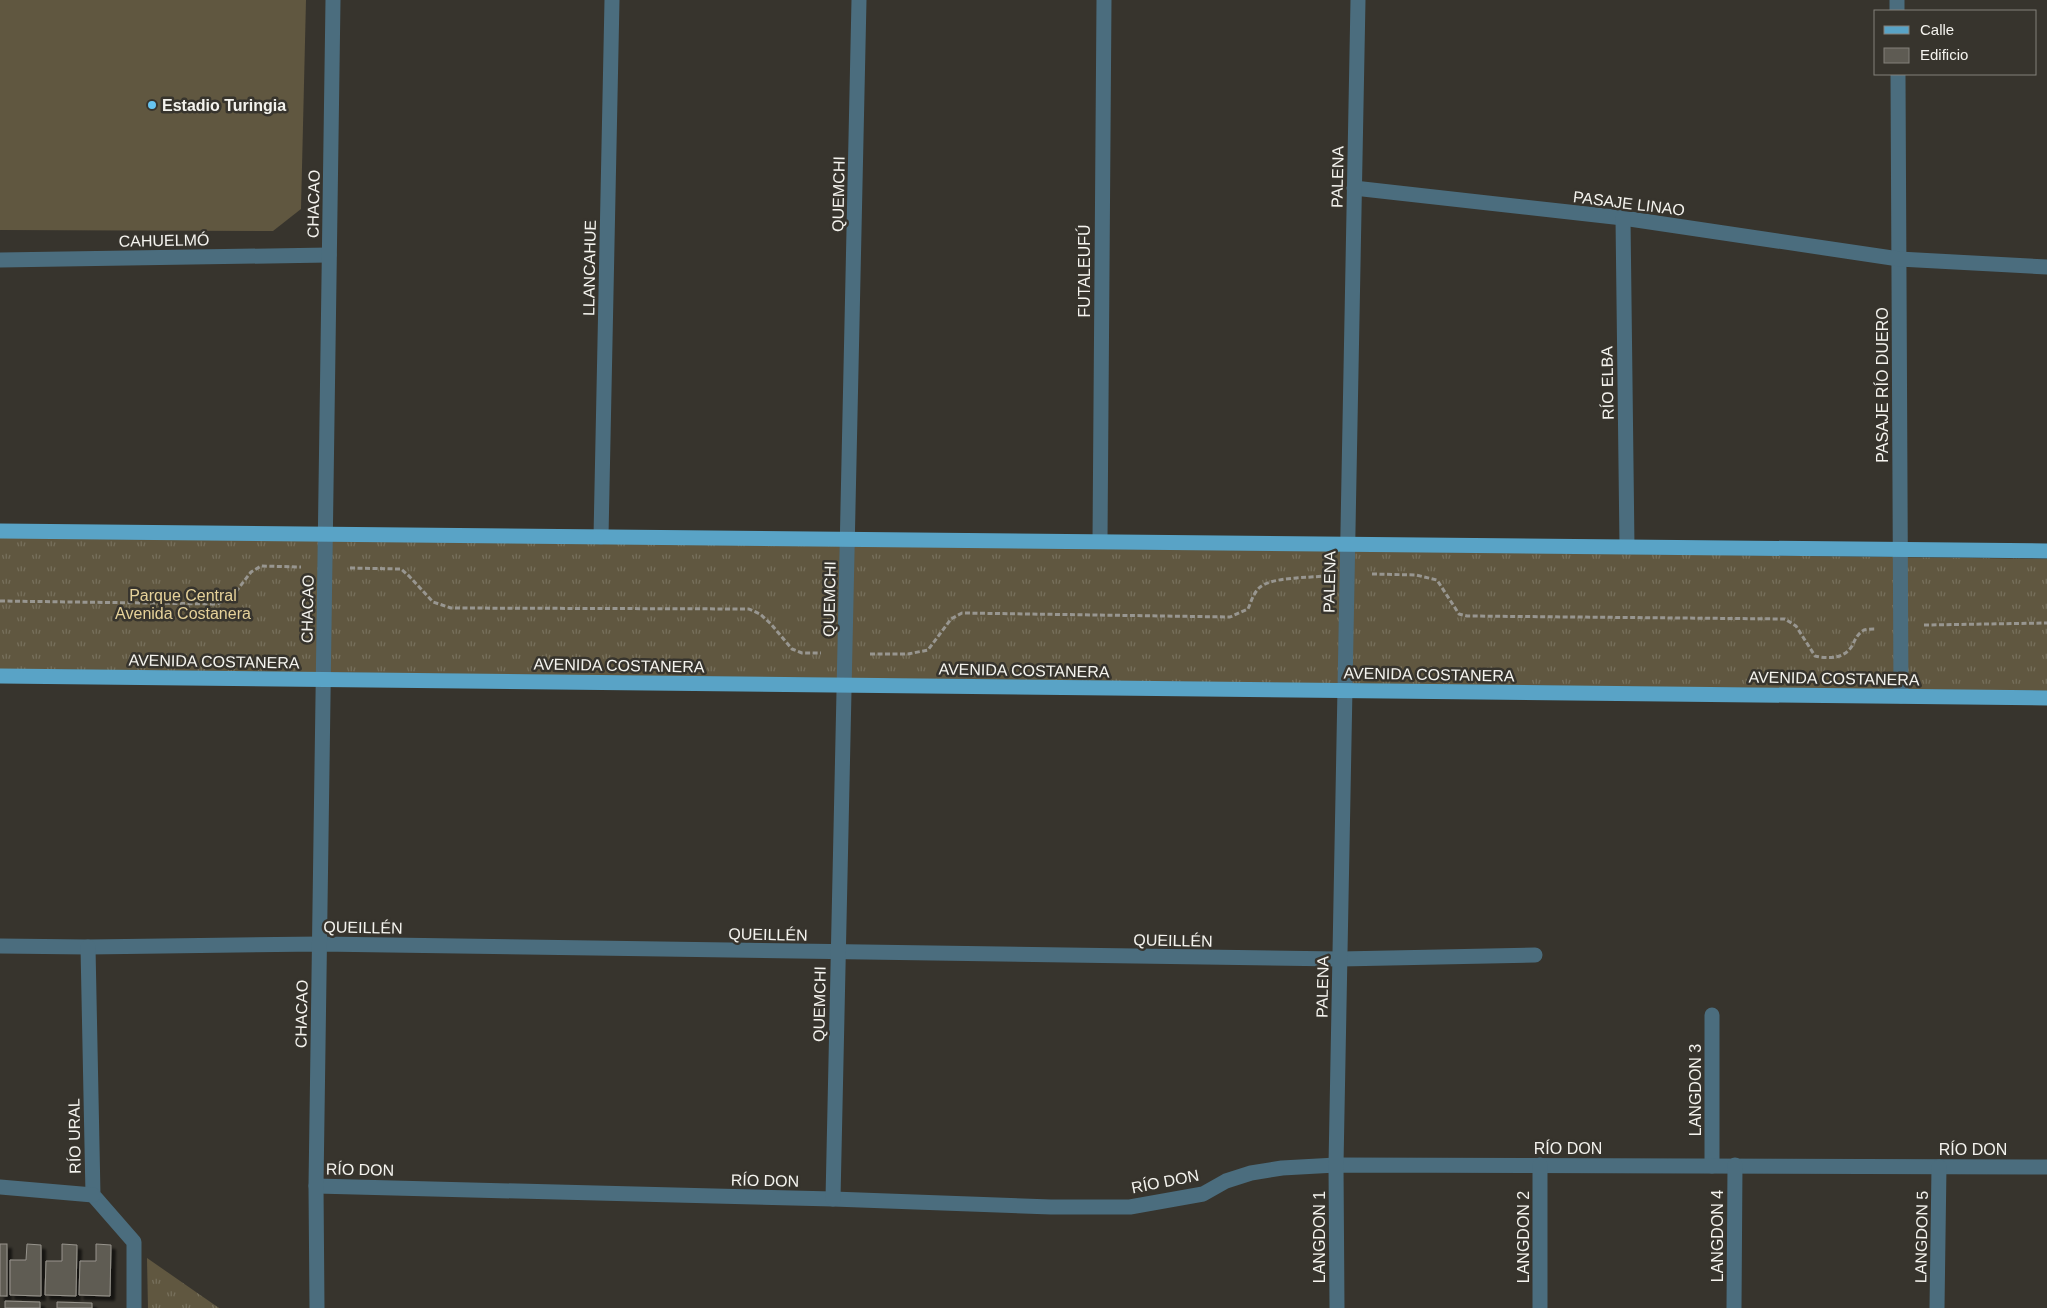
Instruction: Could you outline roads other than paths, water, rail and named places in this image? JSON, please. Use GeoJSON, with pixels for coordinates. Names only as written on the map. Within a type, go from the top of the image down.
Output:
{"type":"FeatureCollection","features":[{"type":"Feature","properties":{"kind":"main road"},"geometry":{"type":"LineString","coordinates":[[0,531],[2047,550]]}},
{"type":"Feature","properties":{"kind":"main road","name":"AVENIDA COSTANERA"},"geometry":{"type":"LineString","coordinates":[[0,676],[2047,698]]}},
{"type":"Feature","properties":{"kind":"street","name":"CHACAO"},"geometry":{"type":"LineString","coordinates":[[317,1308],[316,1186],[333,0]]}},
{"type":"Feature","properties":{"kind":"street","name":"LLANCAHUE"},"geometry":{"type":"LineString","coordinates":[[602,537],[612,0]]}},
{"type":"Feature","properties":{"kind":"street","name":"QUEMCHI"},"geometry":{"type":"LineString","coordinates":[[833,1199],[859,0]]}},
{"type":"Feature","properties":{"kind":"street","name":"FUTALEUFÚ"},"geometry":{"type":"LineString","coordinates":[[1100,541],[1104,0]]}},
{"type":"Feature","properties":{"kind":"street","name":"PALENA"},"geometry":{"type":"LineString","coordinates":[[1336,1165],[1358,0]]}},
{"type":"Feature","properties":{"kind":"street","name":"PASAJE RÍO DUERO"},"geometry":{"type":"LineString","coordinates":[[1898,75],[1901,696]]}},
{"type":"Feature","properties":{"kind":"street","name":"PASAJE LINAO"},"geometry":{"type":"LineString","coordinates":[[1354,188],[1622,218],[1899,259],[2047,267]]}},
{"type":"Feature","properties":{"kind":"street","name":"RÍO ELBA"},"geometry":{"type":"LineString","coordinates":[[1622,218],[1627,547]]}},
{"type":"Feature","properties":{"kind":"street","name":"CAHUELMÓ"},"geometry":{"type":"LineString","coordinates":[[0,260],[330,255]]}},
{"type":"Feature","properties":{"kind":"street","name":"QUEILLÉN"},"geometry":{"type":"LineString","coordinates":[[0,946],[88,947],[320,944],[1340,959],[1535,955]]}},
{"type":"Feature","properties":{"kind":"street","name":"RÍO URAL"},"geometry":{"type":"LineString","coordinates":[[88,947],[93,1195],[134,1242],[134,1308]]}},
{"type":"Feature","properties":{"kind":"street","name":"LANGDON 3"},"geometry":{"type":"LineString","coordinates":[[1712,1015],[1712,1166]]}},
{"type":"Feature","properties":{"kind":"street","name":"RÍO DON"},"geometry":{"type":"LineString","coordinates":[[316,1186],[833,1199],[1051,1207],[1130,1207],[1203,1194],[1226,1181],[1250,1173],[1282,1168],[1336,1165],[2047,1167]]}},
{"type":"Feature","properties":{"kind":"street","name":"LANGDON 1"},"geometry":{"type":"LineString","coordinates":[[1336,1165],[1337,1308]]}},
{"type":"Feature","properties":{"kind":"street","name":"LANGDON 2"},"geometry":{"type":"LineString","coordinates":[[1540,1165],[1540,1308]]}},
{"type":"Feature","properties":{"kind":"street","name":"LANGDON 4"},"geometry":{"type":"LineString","coordinates":[[1734,1308],[1735,1165]]}},
{"type":"Feature","properties":{"kind":"street","name":"LANGDON 5"},"geometry":{"type":"LineString","coordinates":[[1937,1308],[1939,1167]]}},
{"type":"Feature","properties":{"kind":"street"},"geometry":{"type":"LineString","coordinates":[[0,1187],[93,1195]]}},
{"type":"Feature","properties":{"kind":"place","name":"Estadio Turingia"},"geometry":{"type":"Point","coordinates":[152,105]}},
{"type":"Feature","properties":{"kind":"park label","name":"Parque Central Avenida Costanera"},"geometry":{"type":"Point","coordinates":[183,604]}}]}
